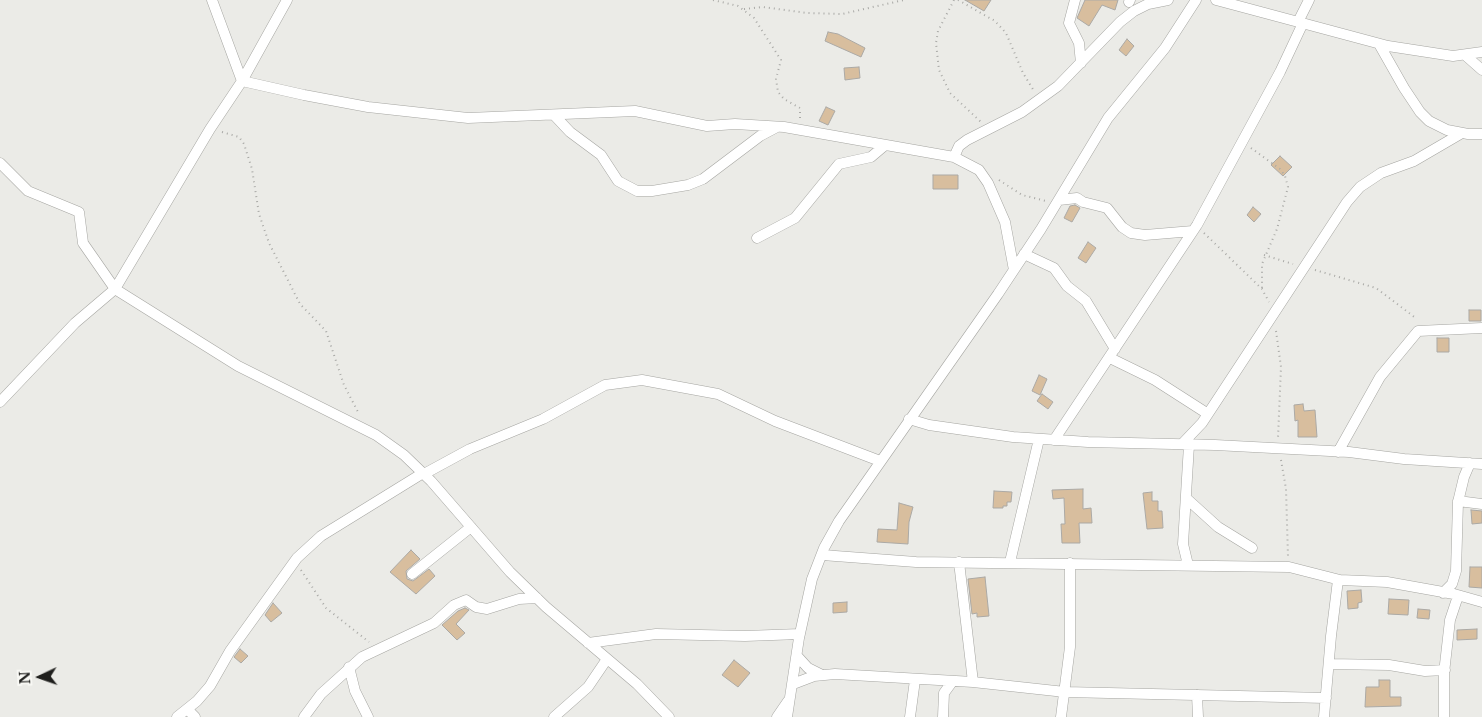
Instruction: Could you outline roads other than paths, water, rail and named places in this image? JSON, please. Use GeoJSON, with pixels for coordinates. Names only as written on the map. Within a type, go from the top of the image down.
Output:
{"type":"FeatureCollection","features":[{"type":"Feature","properties":{"kind":"street"},"geometry":{"type":"LineString","coordinates":[[212,0],[242,80]]}},
{"type":"Feature","properties":{"kind":"street"},"geometry":{"type":"LineString","coordinates":[[0,402],[75,323],[115,289],[209,130],[242,80],[287,0]]}},
{"type":"Feature","properties":{"kind":"street"},"geometry":{"type":"LineString","coordinates":[[1075,0],[1069,23],[1079,43],[1081,62]]}},
{"type":"Feature","properties":{"kind":"street"},"geometry":{"type":"LineString","coordinates":[[954,157],[959,146],[988,128],[1022,112],[1040,99],[1081,62],[1120,22],[1134,11],[1148,4],[1168,0]]}},
{"type":"Feature","properties":{"kind":"street"},"geometry":{"type":"LineString","coordinates":[[787,717],[798,657],[800,634],[812,579],[839,521],[909,419],[935,386],[1014,270],[1108,118],[1164,48],[1196,0]]}},
{"type":"Feature","properties":{"kind":"street"},"geometry":{"type":"LineString","coordinates":[[1216,0],[1379,44],[1437,54],[1465,55],[1482,52]]}},
{"type":"Feature","properties":{"kind":"street"},"geometry":{"type":"LineString","coordinates":[[1054,440],[1195,228],[1280,72],[1309,0]]}},
{"type":"Feature","properties":{"kind":"street"},"geometry":{"type":"LineString","coordinates":[[1379,44],[1420,112],[1429,121],[1447,130],[1481,136]]}},
{"type":"Feature","properties":{"kind":"street"},"geometry":{"type":"LineString","coordinates":[[1465,55],[1482,70]]}},
{"type":"Feature","properties":{"kind":"street"},"geometry":{"type":"LineString","coordinates":[[242,80],[359,105],[468,118],[635,111],[707,126],[735,124],[800,130],[884,146],[921,149],[954,157],[979,170],[988,183],[1005,222],[1014,270]]}},
{"type":"Feature","properties":{"kind":"street"},"geometry":{"type":"LineString","coordinates":[[554,115],[570,132],[601,155],[618,181],[638,191],[652,191],[688,185],[703,179],[760,136],[778,127]]}},
{"type":"Feature","properties":{"kind":"street"},"geometry":{"type":"LineString","coordinates":[[1188,565],[1183,544],[1186,498],[1186,444],[1208,414],[1347,202],[1360,187],[1381,173],[1414,162],[1462,133]]}},
{"type":"Feature","properties":{"kind":"street"},"geometry":{"type":"LineString","coordinates":[[757,238],[795,218],[839,164],[871,157],[884,146]]}},
{"type":"Feature","properties":{"kind":"street"},"geometry":{"type":"LineString","coordinates":[[0,162],[28,191],[79,212],[83,243],[115,289],[238,366],[373,434],[404,455],[424,473],[510,572],[588,643],[637,684],[669,717]]}},
{"type":"Feature","properties":{"kind":"street"},"geometry":{"type":"LineString","coordinates":[[1058,201],[1077,198],[1083,202],[1107,208],[1122,228],[1131,233],[1145,235],[1195,228]]}},
{"type":"Feature","properties":{"kind":"street"},"geometry":{"type":"LineString","coordinates":[[1024,254],[1054,268],[1067,286],[1086,301],[1116,349]]}},
{"type":"Feature","properties":{"kind":"street"},"geometry":{"type":"LineString","coordinates":[[1338,452],[1380,377],[1418,330],[1482,328]]}},
{"type":"Feature","properties":{"kind":"street"},"geometry":{"type":"LineString","coordinates":[[1110,358],[1154,380],[1208,414]]}},
{"type":"Feature","properties":{"kind":"street"},"geometry":{"type":"LineString","coordinates":[[177,717],[210,686],[230,651],[297,558],[320,536],[424,473],[470,449],[543,419],[605,385],[642,380],[718,394],[775,421],[880,461]]}},
{"type":"Feature","properties":{"kind":"street"},"geometry":{"type":"LineString","coordinates":[[909,419],[929,425],[1039,439],[1338,452],[1482,464]]}},
{"type":"Feature","properties":{"kind":"street"},"geometry":{"type":"LineString","coordinates":[[1010,562],[1039,439]]}},
{"type":"Feature","properties":{"kind":"street"},"geometry":{"type":"LineString","coordinates":[[1443,593],[1452,584],[1456,571],[1458,501],[1464,477],[1470,463]]}},
{"type":"Feature","properties":{"kind":"street"},"geometry":{"type":"LineString","coordinates":[[1186,498],[1218,527],[1252,548]]}},
{"type":"Feature","properties":{"kind":"street"},"geometry":{"type":"LineString","coordinates":[[1458,501],[1482,504]]}},
{"type":"Feature","properties":{"kind":"street"},"geometry":{"type":"LineString","coordinates":[[412,574],[471,527]]}},
{"type":"Feature","properties":{"kind":"street"},"geometry":{"type":"LineString","coordinates":[[822,555],[916,562],[1289,567],[1338,580],[1387,582],[1482,602]]}},
{"type":"Feature","properties":{"kind":"street"},"geometry":{"type":"LineString","coordinates":[[959,562],[973,682]]}},
{"type":"Feature","properties":{"kind":"street"},"geometry":{"type":"LineString","coordinates":[[1061,717],[1070,647],[1070,563]]}},
{"type":"Feature","properties":{"kind":"street"},"geometry":{"type":"LineString","coordinates":[[1324,717],[1338,580]]}},
{"type":"Feature","properties":{"kind":"street"},"geometry":{"type":"LineString","coordinates":[[1444,717],[1445,670],[1450,620],[1458,596]]}},
{"type":"Feature","properties":{"kind":"street"},"geometry":{"type":"LineString","coordinates":[[304,717],[321,694],[349,667],[376,649],[434,623],[454,605],[466,600],[487,610],[519,599],[537,598]]}},
{"type":"Feature","properties":{"kind":"street"},"geometry":{"type":"LineString","coordinates":[[588,643],[656,634],[745,636],[800,634]]}},
{"type":"Feature","properties":{"kind":"street"},"geometry":{"type":"LineString","coordinates":[[798,657],[808,668],[822,675]]}},
{"type":"Feature","properties":{"kind":"street"},"geometry":{"type":"LineString","coordinates":[[554,717],[588,687],[607,659]]}},
{"type":"Feature","properties":{"kind":"street"},"geometry":{"type":"LineString","coordinates":[[1328,664],[1390,665],[1425,671],[1445,670]]}},
{"type":"Feature","properties":{"kind":"street"},"geometry":{"type":"LineString","coordinates":[[349,667],[355,691],[368,717]]}},
{"type":"Feature","properties":{"kind":"street"},"geometry":{"type":"LineString","coordinates":[[793,684],[822,675],[850,675],[973,682],[1065,692],[1326,698]]}},
{"type":"Feature","properties":{"kind":"street"},"geometry":{"type":"LineString","coordinates":[[910,717],[915,680]]}},
{"type":"Feature","properties":{"kind":"street"},"geometry":{"type":"LineString","coordinates":[[943,717],[944,693],[952,682]]}},
{"type":"Feature","properties":{"kind":"street"},"geometry":{"type":"LineString","coordinates":[[1197,695],[1198,717]]}},
{"type":"Feature","properties":{"kind":"street"},"geometry":{"type":"LineString","coordinates":[[777,717],[790,698]]}},
{"type":"Feature","properties":{"kind":"street"},"geometry":{"type":"LineString","coordinates":[[187,709],[195,717]]}}]}
